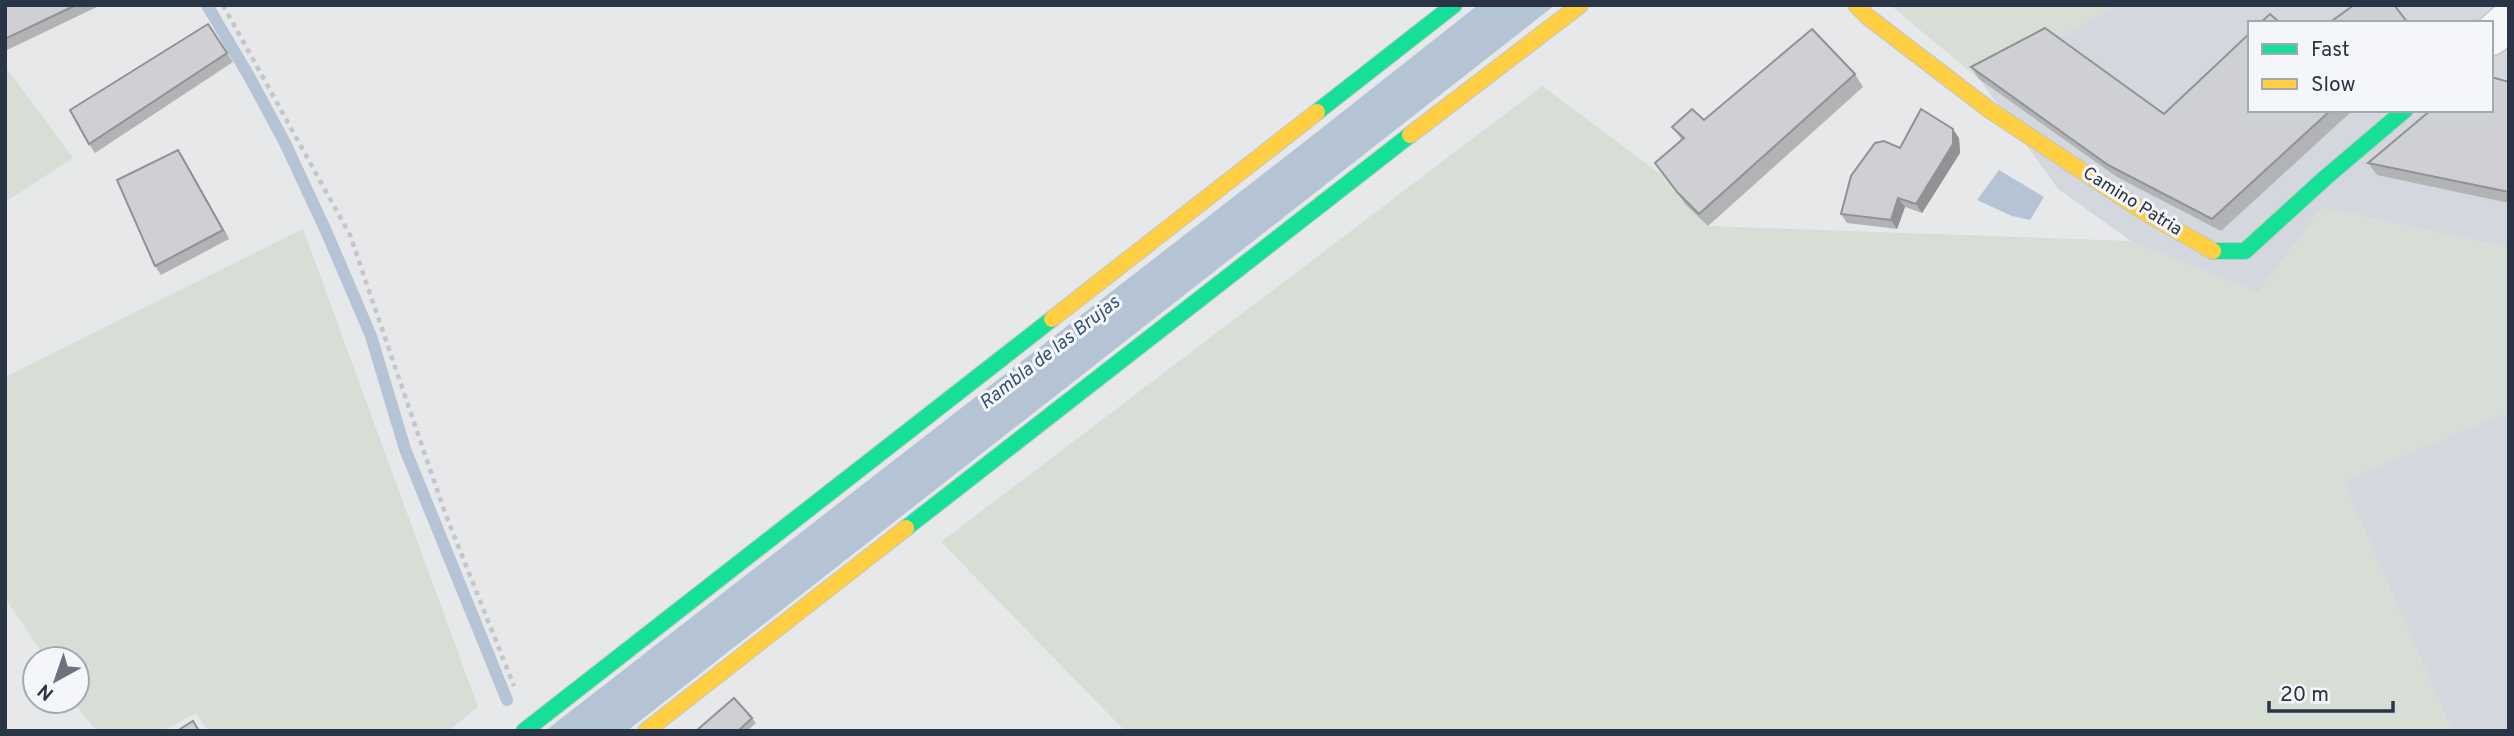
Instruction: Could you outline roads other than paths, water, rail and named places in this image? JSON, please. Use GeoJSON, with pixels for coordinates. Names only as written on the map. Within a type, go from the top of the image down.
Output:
{"type":"FeatureCollection","features":[{"type":"Feature","properties":{"kind":"street"},"geometry":{"type":"LineString","coordinates":[[527,728],[1454,5]]}},
{"type":"Feature","properties":{"kind":"street"},"geometry":{"type":"LineString","coordinates":[[646,731],[1395,146],[1580,5]]}},
{"type":"Feature","properties":{"kind":"street","name":"Camino Patria"},"geometry":{"type":"LineString","coordinates":[[1856,5],[1991,111],[2146,213],[2212,251],[2245,251],[2403,112]]}},
{"type":"Feature","properties":{"kind":"street"},"geometry":{"type":"LineString","coordinates":[[2493,34],[2509,20]]}},
{"type":"Feature","properties":{"kind":"water","name":"Rambla de las Brujas"},"geometry":{"type":"Polygon","coordinates":[[[1478,5],[1555,5],[627,731],[545,731],[1303,143],[1478,5]]]}},
{"type":"Feature","properties":{"kind":"water"},"geometry":{"type":"Polygon","coordinates":[[[1999,170],[2044,197],[2030,220],[2012,216],[1977,200],[1999,170]]]}},
{"type":"Feature","properties":{"kind":"waterway"},"geometry":{"type":"LineString","coordinates":[[207,5],[285,143],[326,231],[371,336],[405,449],[507,700]]}}]}
